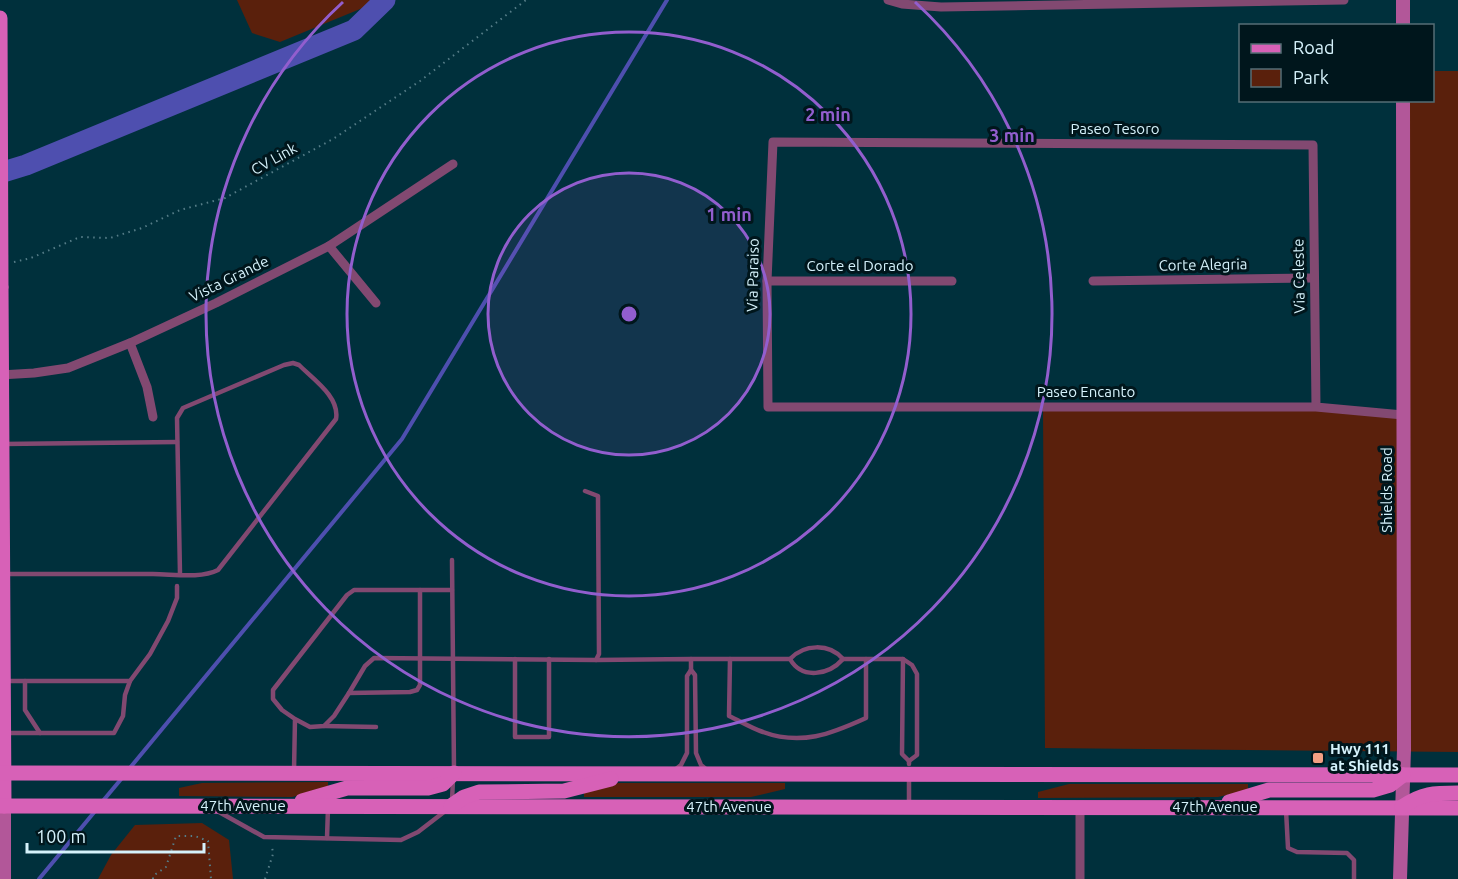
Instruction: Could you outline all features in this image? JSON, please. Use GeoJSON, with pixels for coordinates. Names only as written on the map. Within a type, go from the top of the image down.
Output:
{"type":"FeatureCollection","features":[{"type":"Feature","properties":{"kind":"main road"},"geometry":{"type":"LineString","coordinates":[[0,18],[2,806]]}},
{"type":"Feature","properties":{"kind":"main road"},"geometry":{"type":"LineString","coordinates":[[2,773],[711,774],[909,768],[1458,775]]}},
{"type":"Feature","properties":{"kind":"main road"},"geometry":{"type":"LineString","coordinates":[[282,806],[347,788],[428,789],[443,784],[454,773]]}},
{"type":"Feature","properties":{"kind":"main road"},"geometry":{"type":"LineString","coordinates":[[451,806],[464,797],[479,792],[564,791],[630,774]]}},
{"type":"Feature","properties":{"kind":"main road"},"geometry":{"type":"LineString","coordinates":[[1211,807],[1269,790],[1373,790],[1390,785],[1403,775]]}},
{"type":"Feature","properties":{"kind":"main road"},"geometry":{"type":"LineString","coordinates":[[1402,807],[1416,797],[1432,793],[1458,793]]}},
{"type":"Feature","properties":{"kind":"main road","name":"47th Avenue"},"geometry":{"type":"LineString","coordinates":[[2,806],[1458,807]]}},
{"type":"Feature","properties":{"kind":"street"},"geometry":{"type":"LineString","coordinates":[[888,0],[902,4],[941,7],[1344,0]]}},
{"type":"Feature","properties":{"kind":"street"},"geometry":{"type":"LineString","coordinates":[[1403,0],[1403,24]]}},
{"type":"Feature","properties":{"kind":"street","name":"Shields Road"},"geometry":{"type":"LineString","coordinates":[[1400,879],[1403,775],[1403,102]]}},
{"type":"Feature","properties":{"kind":"street","name":"Paseo Tesoro"},"geometry":{"type":"LineString","coordinates":[[773,142],[1313,145]]}},
{"type":"Feature","properties":{"kind":"street","name":"Via Paraiso"},"geometry":{"type":"LineString","coordinates":[[768,407],[767,281],[773,142]]}},
{"type":"Feature","properties":{"kind":"street","name":"Via Celeste"},"geometry":{"type":"LineString","coordinates":[[1313,145],[1316,407]]}},
{"type":"Feature","properties":{"kind":"street","name":"Vista Grande"},"geometry":{"type":"LineString","coordinates":[[0,375],[68,368],[130,343],[216,303],[329,246],[453,164]]}},
{"type":"Feature","properties":{"kind":"street"},"geometry":{"type":"LineString","coordinates":[[329,246],[376,303]]}},
{"type":"Feature","properties":{"kind":"street","name":"Corte Alegria"},"geometry":{"type":"LineString","coordinates":[[1093,281],[1314,279]]}},
{"type":"Feature","properties":{"kind":"street","name":"Corte el Dorado"},"geometry":{"type":"LineString","coordinates":[[767,281],[952,281]]}},
{"type":"Feature","properties":{"kind":"street"},"geometry":{"type":"LineString","coordinates":[[130,343],[147,387],[153,417]]}},
{"type":"Feature","properties":{"kind":"street","name":"Paseo Encanto"},"geometry":{"type":"LineString","coordinates":[[768,407],[1316,407],[1403,415]]}},
{"type":"Feature","properties":{"kind":"street"},"geometry":{"type":"LineString","coordinates":[[2,806],[4,879]]}},
{"type":"Feature","properties":{"kind":"street"},"geometry":{"type":"LineString","coordinates":[[1080,807],[1080,879]]}},
{"type":"Feature","properties":{"kind":"lane"},"geometry":{"type":"LineString","coordinates":[[1,573],[180,574],[210,574],[218,570],[336,419],[338,410],[334,400],[299,365],[293,363],[284,365],[183,408],[177,418],[180,574]]}},
{"type":"Feature","properties":{"kind":"lane"},"geometry":{"type":"LineString","coordinates":[[1,444],[177,442]]}},
{"type":"Feature","properties":{"kind":"lane"},"geometry":{"type":"LineString","coordinates":[[585,491],[598,496],[599,654],[596,660]]}},
{"type":"Feature","properties":{"kind":"lane"},"geometry":{"type":"LineString","coordinates":[[209,806],[264,837],[401,840],[418,832],[451,806],[454,773],[452,560]]}},
{"type":"Feature","properties":{"kind":"lane"},"geometry":{"type":"LineString","coordinates":[[3,733],[114,733],[123,716],[125,695],[130,681],[150,654],[168,621],[177,598],[177,586]]}},
{"type":"Feature","properties":{"kind":"lane"},"geometry":{"type":"LineString","coordinates":[[376,726],[310,727],[282,710],[273,699],[273,690],[347,595],[354,590],[452,590]]}},
{"type":"Feature","properties":{"kind":"lane"},"geometry":{"type":"LineString","coordinates":[[349,693],[417,690],[420,685],[420,590]]}},
{"type":"Feature","properties":{"kind":"lane"},"geometry":{"type":"LineString","coordinates":[[324,726],[334,716],[365,666],[374,658],[790,659],[800,651],[817,647],[833,650],[843,659],[903,659],[912,665],[918,674],[917,755],[909,768]]}},
{"type":"Feature","properties":{"kind":"lane"},"geometry":{"type":"LineString","coordinates":[[515,659],[515,737],[549,737],[549,659]]}},
{"type":"Feature","properties":{"kind":"lane"},"geometry":{"type":"LineString","coordinates":[[670,774],[681,765],[687,753],[687,676],[691,670],[691,659]]}},
{"type":"Feature","properties":{"kind":"lane"},"geometry":{"type":"LineString","coordinates":[[730,659],[729,716],[764,733],[798,739],[832,733],[866,718],[866,659]]}},
{"type":"Feature","properties":{"kind":"lane"},"geometry":{"type":"LineString","coordinates":[[790,659],[799,669],[816,674],[832,669],[843,659]]}},
{"type":"Feature","properties":{"kind":"lane"},"geometry":{"type":"LineString","coordinates":[[903,659],[902,754],[909,768],[909,807]]}},
{"type":"Feature","properties":{"kind":"lane"},"geometry":{"type":"LineString","coordinates":[[691,670],[695,675],[696,753],[701,765],[711,774]]}},
{"type":"Feature","properties":{"kind":"lane"},"geometry":{"type":"LineString","coordinates":[[3,681],[130,681]]}},
{"type":"Feature","properties":{"kind":"lane"},"geometry":{"type":"LineString","coordinates":[[25,681],[25,710],[40,733]]}},
{"type":"Feature","properties":{"kind":"lane"},"geometry":{"type":"LineString","coordinates":[[294,774],[296,719]]}},
{"type":"Feature","properties":{"kind":"lane"},"geometry":{"type":"LineString","coordinates":[[327,838],[328,806]]}},
{"type":"Feature","properties":{"kind":"lane"},"geometry":{"type":"LineString","coordinates":[[1286,807],[1288,848],[1297,852],[1347,853],[1354,860],[1354,879]]}},
{"type":"Feature","properties":{"kind":"path","name":"CV Link"},"geometry":{"type":"LineString","coordinates":[[10,263],[31,258],[80,237],[110,238],[142,228],[180,210],[225,198],[333,139],[420,81],[526,0]]}},
{"type":"Feature","properties":{"kind":"path"},"geometry":{"type":"LineString","coordinates":[[153,879],[153,876],[166,867],[176,836],[195,836],[208,841],[211,879]]}},
{"type":"Feature","properties":{"kind":"path"},"geometry":{"type":"LineString","coordinates":[[266,879],[273,854],[271,837]]}},
{"type":"Feature","properties":{"kind":"green space"},"geometry":{"type":"Polygon","coordinates":[[[237,0],[382,0],[280,42],[252,33],[237,0]]]}},
{"type":"Feature","properties":{"kind":"green space"},"geometry":{"type":"Polygon","coordinates":[[[1434,71],[1458,71],[1458,752],[1045,748],[1043,407],[1316,407],[1403,415],[1403,102],[1434,102],[1434,71]]]}},
{"type":"Feature","properties":{"kind":"green space"},"geometry":{"type":"Polygon","coordinates":[[[328,782],[328,788],[292,797],[179,796],[179,788],[202,783],[328,782]]]}},
{"type":"Feature","properties":{"kind":"green space"},"geometry":{"type":"Polygon","coordinates":[[[618,783],[785,783],[785,789],[751,797],[584,797],[584,791],[618,783]]]}},
{"type":"Feature","properties":{"kind":"green space"},"geometry":{"type":"Polygon","coordinates":[[[1069,784],[1248,784],[1248,790],[1218,797],[1038,798],[1038,792],[1069,784]]]}},
{"type":"Feature","properties":{"kind":"green space"},"geometry":{"type":"Polygon","coordinates":[[[202,823],[229,840],[233,879],[98,879],[111,855],[135,825],[202,823]]]}},
{"type":"Feature","properties":{"kind":"waterway"},"geometry":{"type":"LineString","coordinates":[[0,173],[26,165],[354,30],[385,0]]}},
{"type":"Feature","properties":{"kind":"waterway"},"geometry":{"type":"LineString","coordinates":[[129,769],[402,439],[667,0]]}},
{"type":"Feature","properties":{"kind":"waterway"},"geometry":{"type":"LineString","coordinates":[[102,802],[122,778]]}},
{"type":"Feature","properties":{"kind":"waterway"},"geometry":{"type":"LineString","coordinates":[[39,879],[96,810]]}},
{"type":"Feature","properties":{"kind":"place","name":"Hwy 111 at Shields"},"geometry":{"type":"Point","coordinates":[1318,758]}}]}
